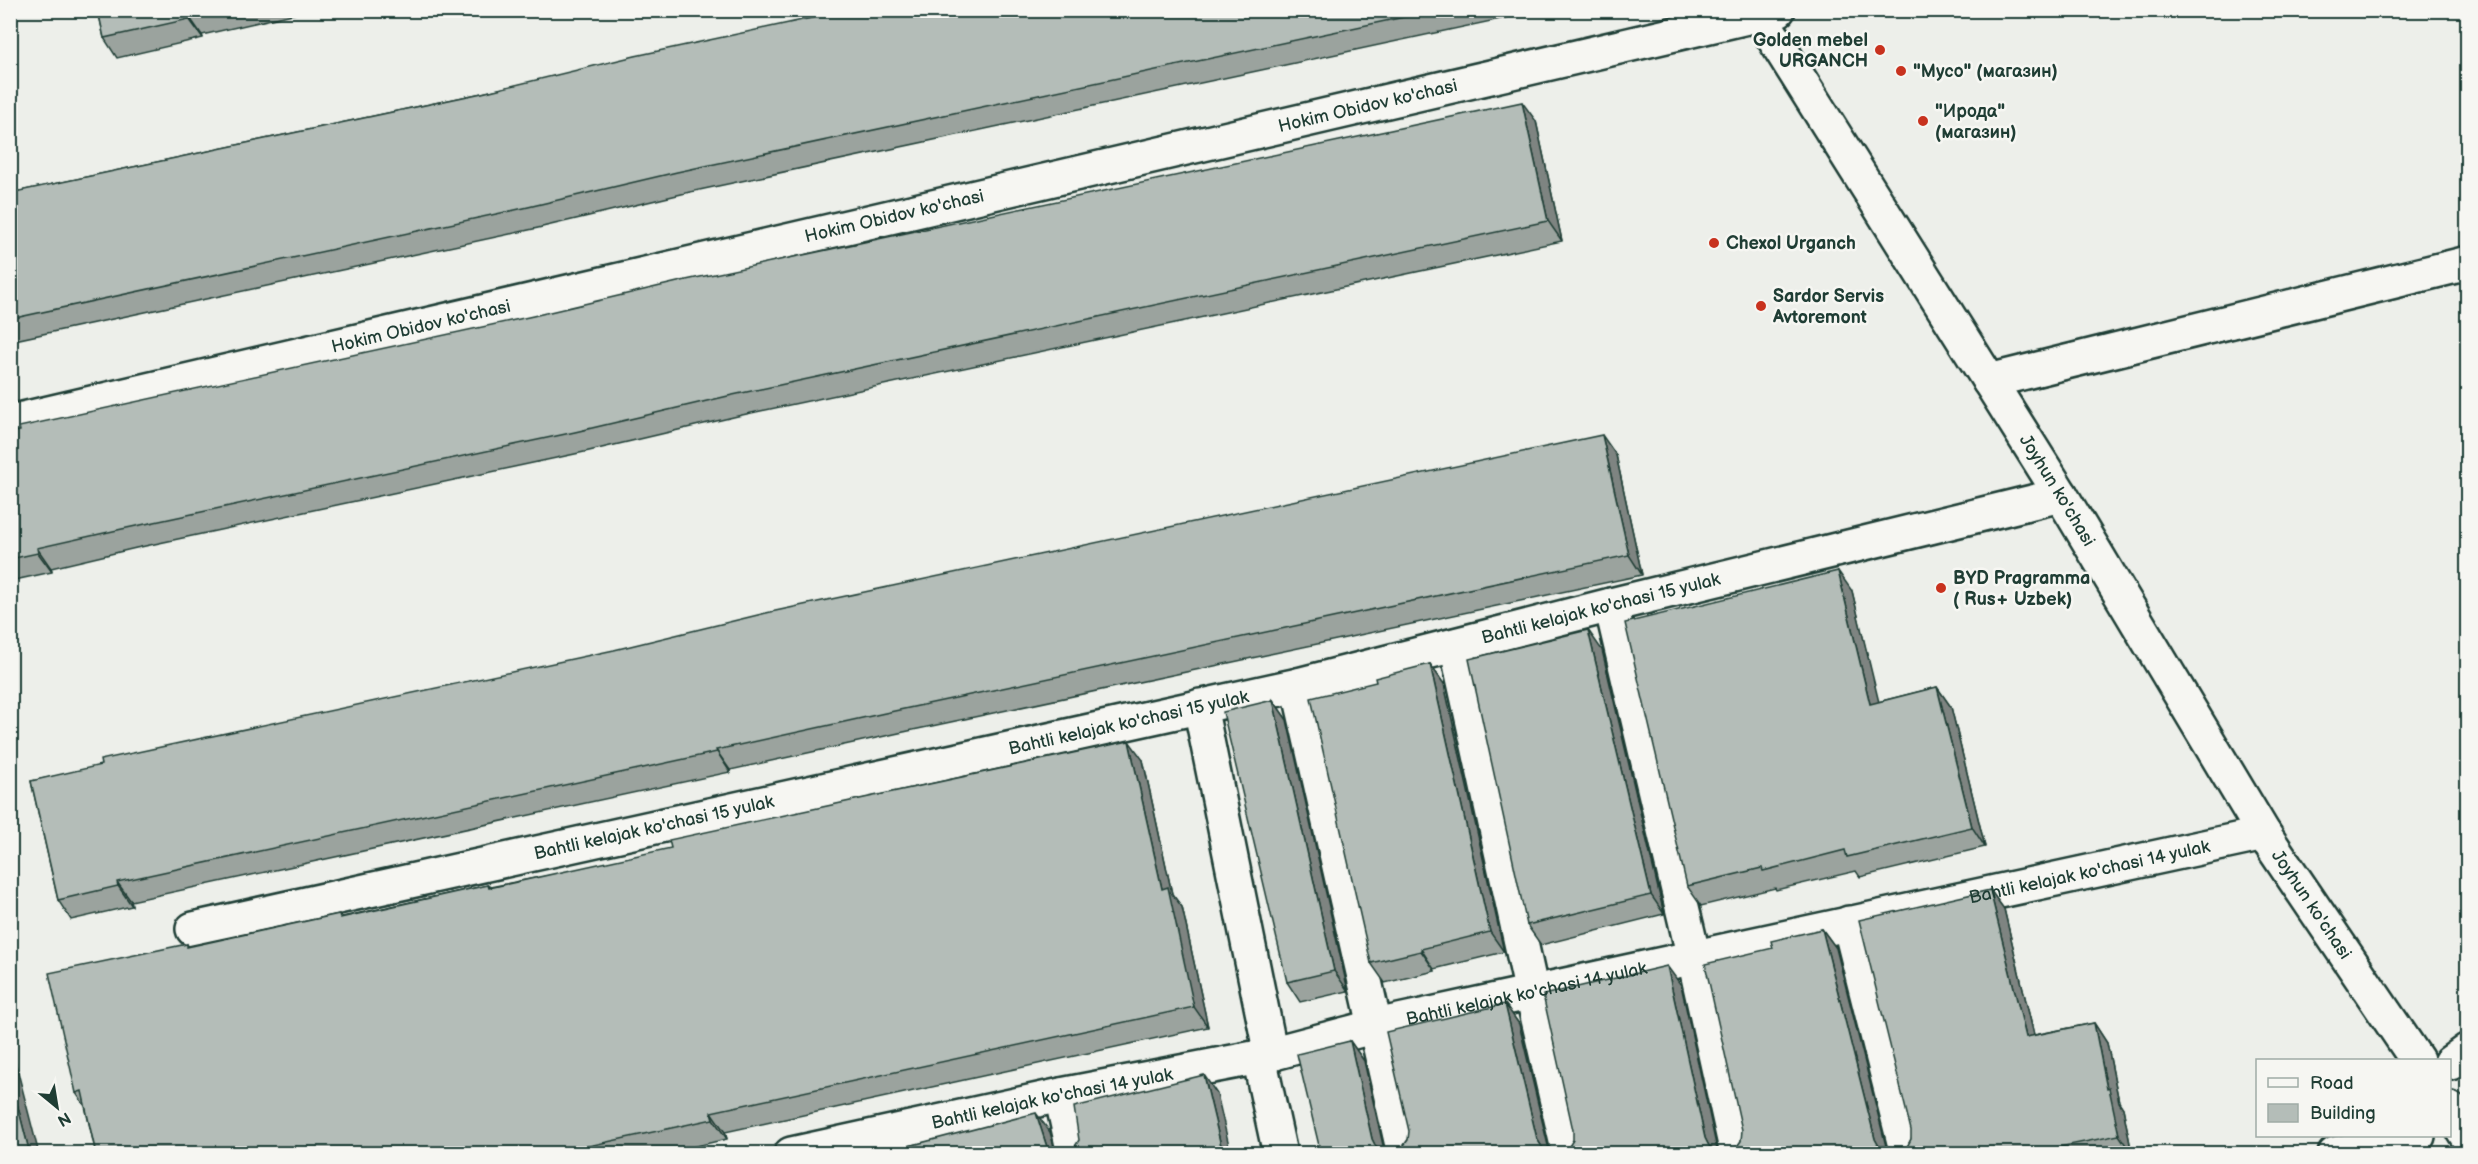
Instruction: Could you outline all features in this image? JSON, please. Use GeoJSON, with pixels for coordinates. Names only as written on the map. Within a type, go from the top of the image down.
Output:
{"type":"FeatureCollection","features":[{"type":"Feature","properties":{"kind":"street","name":"Joyhun ko'chasi"},"geometry":{"type":"LineString","coordinates":[[1764,12],[2061,495],[2264,834],[2416,1059]]}},
{"type":"Feature","properties":{"kind":"street","name":"Hokim Obidov ko'chasi"},"geometry":{"type":"LineString","coordinates":[[10,422],[1764,12]]}},
{"type":"Feature","properties":{"kind":"street"},"geometry":{"type":"LineString","coordinates":[[1989,381],[2468,263]]}},
{"type":"Feature","properties":{"kind":"street","name":"Bahtli kelajak ko'chasi 15 yulak"},"geometry":{"type":"LineString","coordinates":[[193,929],[1298,686],[1611,605],[2061,495]]}},
{"type":"Feature","properties":{"kind":"street"},"geometry":{"type":"LineString","coordinates":[[1611,605],[1694,957],[1737,1154]]}},
{"type":"Feature","properties":{"kind":"street"},"geometry":{"type":"LineString","coordinates":[[1456,645],[1569,1154]]}},
{"type":"Feature","properties":{"kind":"street"},"geometry":{"type":"LineString","coordinates":[[1298,686],[1404,1154]]}},
{"type":"Feature","properties":{"kind":"street"},"geometry":{"type":"LineString","coordinates":[[1200,706],[1265,1056],[1280,1154]]}},
{"type":"Feature","properties":{"kind":"street","name":"Bahtli kelajak ko'chasi 14 yulak"},"geometry":{"type":"LineString","coordinates":[[791,1154],[907,1142],[1061,1095],[1265,1056],[1376,1026],[2264,834]]}},
{"type":"Feature","properties":{"kind":"street"},"geometry":{"type":"LineString","coordinates":[[1849,923],[1907,1154]]}},
{"type":"Feature","properties":{"kind":"street"},"geometry":{"type":"LineString","coordinates":[[2451,1062],[2468,1050]]}},
{"type":"Feature","properties":{"kind":"street"},"geometry":{"type":"LineString","coordinates":[[1061,1095],[1074,1154]]}},
{"type":"Feature","properties":{"kind":"street"},"geometry":{"type":"LineString","coordinates":[[2335,1154],[2413,1137]]}},
{"type":"Feature","properties":{"kind":"building"},"geometry":{"type":"Polygon","coordinates":[[[98,10],[210,10],[188,15],[189,19],[104,38],[98,10]]]}},
{"type":"Feature","properties":{"kind":"building"},"geometry":{"type":"Polygon","coordinates":[[[849,10],[1437,10],[677,172],[524,208],[10,319],[10,193],[482,93],[635,56],[849,10]]]}},
{"type":"Feature","properties":{"kind":"building"},"geometry":{"type":"Polygon","coordinates":[[[1522,102],[1548,221],[728,396],[575,432],[122,529],[37,548],[38,553],[10,559],[10,433],[20,431],[19,427],[533,316],[686,280],[1522,102]]]}},
{"type":"Feature","properties":{"kind":"building"},"geometry":{"type":"Polygon","coordinates":[[[1602,435],[1629,555],[716,750],[717,752],[117,882],[118,886],[58,900],[31,781],[101,765],[100,760],[614,650],[766,613],[1602,435]]]}},
{"type":"Feature","properties":{"kind":"building"},"geometry":{"type":"Polygon","coordinates":[[[1838,571],[1870,704],[1937,687],[1972,827],[1847,857],[1845,850],[1763,871],[1762,868],[1687,886],[1625,623],[1838,571]]]}},
{"type":"Feature","properties":{"kind":"building"},"geometry":{"type":"Polygon","coordinates":[[[1588,630],[1651,895],[1527,925],[1469,659],[1588,630]]]}},
{"type":"Feature","properties":{"kind":"building"},"geometry":{"type":"Polygon","coordinates":[[[1430,664],[1490,932],[1371,963],[1311,698],[1376,682],[1375,678],[1430,664]]]}},
{"type":"Feature","properties":{"kind":"building"},"geometry":{"type":"Polygon","coordinates":[[[1273,700],[1334,971],[1287,982],[1223,712],[1273,700]]]}},
{"type":"Feature","properties":{"kind":"building"},"geometry":{"type":"Polygon","coordinates":[[[1129,741],[1162,889],[1168,887],[1194,1007],[711,1112],[713,1119],[552,1154],[96,1154],[82,1091],[76,1093],[49,973],[187,944],[187,947],[339,914],[340,918],[488,885],[489,888],[671,848],[669,840],[1129,741]]]}},
{"type":"Feature","properties":{"kind":"building"},"geometry":{"type":"Polygon","coordinates":[[[1990,890],[2026,1037],[2094,1023],[2119,1135],[2025,1154],[1321,1154],[1297,1054],[1350,1041],[1372,1139],[1376,1147],[1384,1152],[1395,1152],[1402,1148],[1408,1140],[1409,1131],[1386,1032],[1505,1004],[1537,1139],[1549,1152],[1560,1152],[1568,1148],[1573,1140],[1573,1130],[1543,995],[1667,966],[1705,1138],[1709,1146],[1717,1152],[1728,1152],[1736,1148],[1741,1141],[1742,1130],[1705,964],[1773,948],[1771,941],[1822,929],[1875,1139],[1880,1148],[1897,1153],[1907,1147],[1911,1139],[1911,1130],[1859,920],[1990,890]]]}},
{"type":"Feature","properties":{"kind":"building"},"geometry":{"type":"Polygon","coordinates":[[[1204,1075],[1223,1154],[865,1154],[881,1150],[882,1153],[1036,1113],[1047,1147],[1056,1153],[1065,1153],[1074,1148],[1079,1140],[1074,1107],[1204,1075]]]}},
{"type":"Feature","properties":{"kind":"building"},"geometry":{"type":"Polygon","coordinates":[[[10,1076],[30,1154],[10,1154],[10,1076]]]}},
{"type":"Feature","properties":{"kind":"place","name":"Golden mebel URGANCH"},"geometry":{"type":"Point","coordinates":[1880,50]}},
{"type":"Feature","properties":{"kind":"place","name":"\"Мусо\" (магазин)"},"geometry":{"type":"Point","coordinates":[1901,71]}},
{"type":"Feature","properties":{"kind":"place","name":"\"Ирода\" (магазин)"},"geometry":{"type":"Point","coordinates":[1923,121]}},
{"type":"Feature","properties":{"kind":"place","name":"Chexol Urganch"},"geometry":{"type":"Point","coordinates":[1714,243]}},
{"type":"Feature","properties":{"kind":"place","name":"Sardor Servis Avtoremont"},"geometry":{"type":"Point","coordinates":[1761,306]}},
{"type":"Feature","properties":{"kind":"place","name":"BYD Pragramma ( Rus+ Uzbek)"},"geometry":{"type":"Point","coordinates":[1941,588]}}]}
